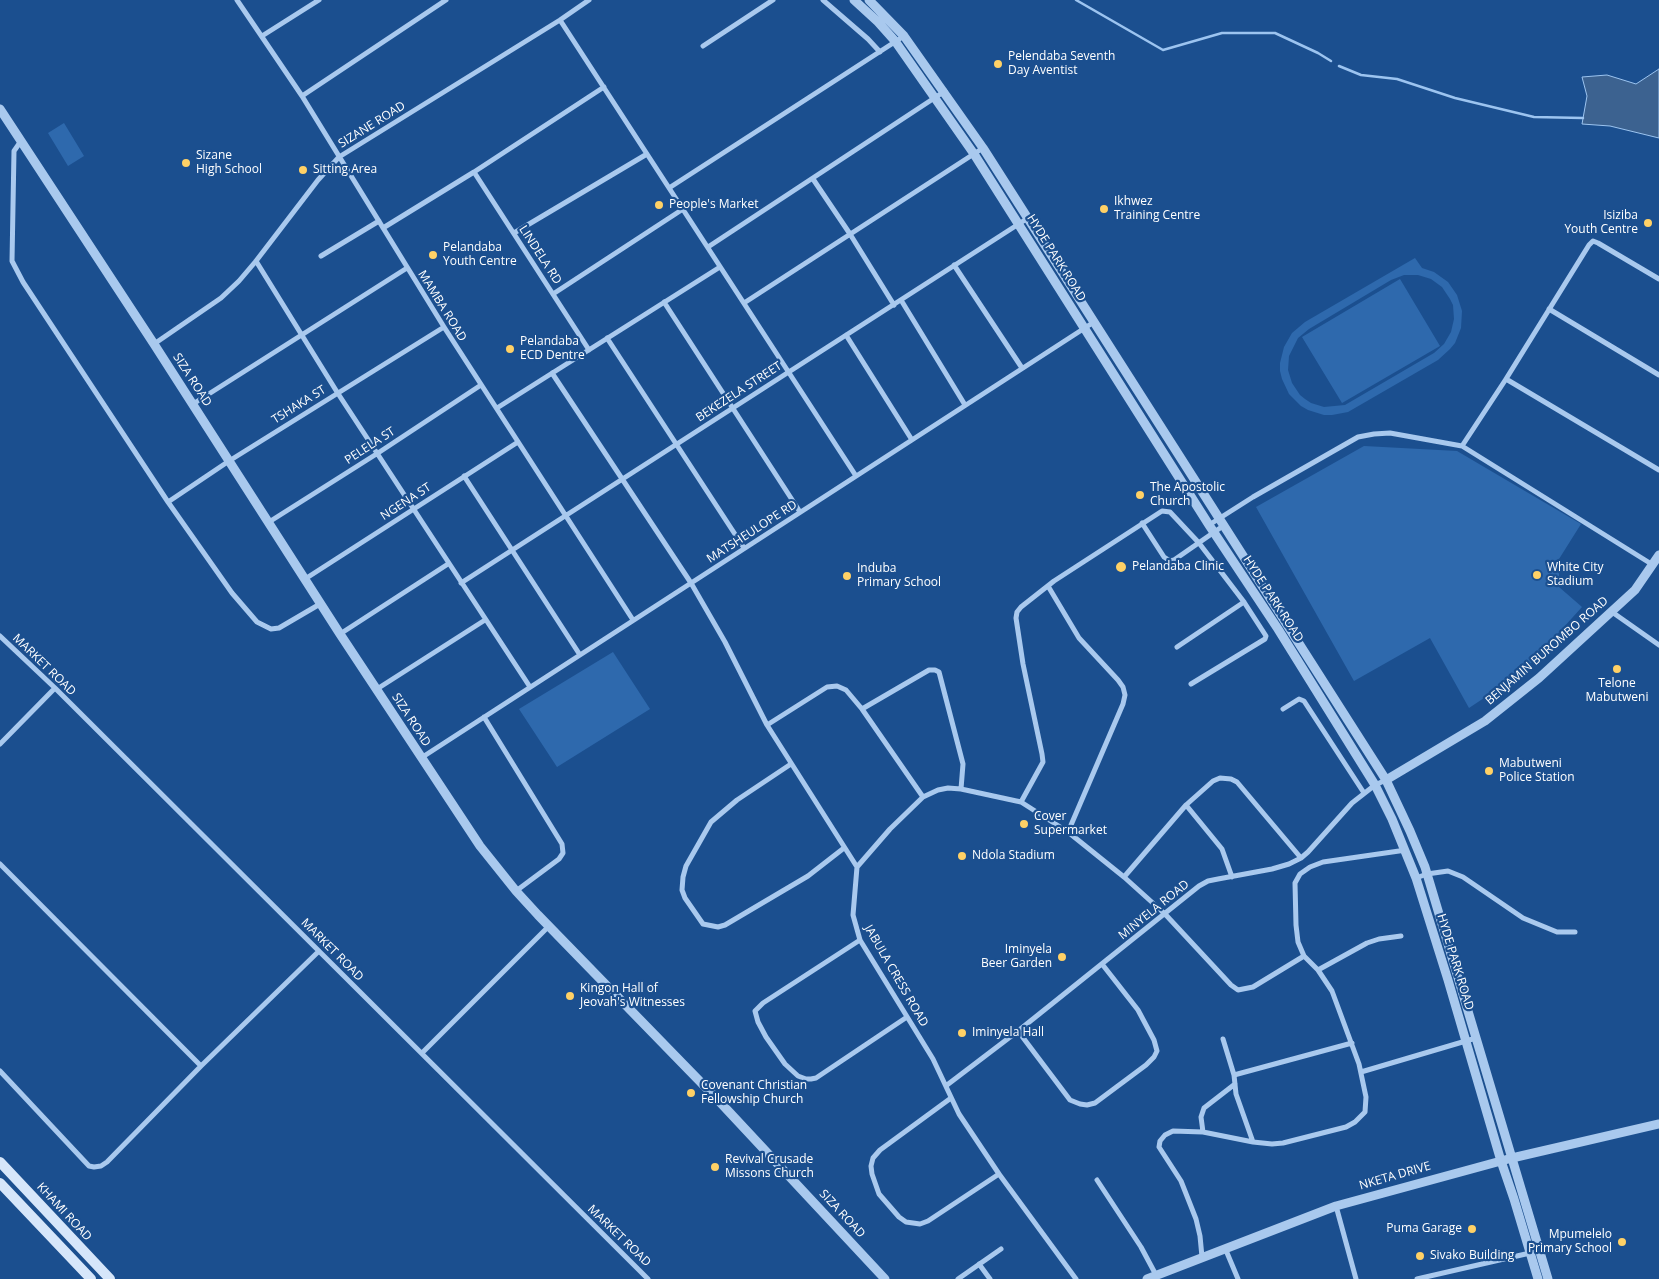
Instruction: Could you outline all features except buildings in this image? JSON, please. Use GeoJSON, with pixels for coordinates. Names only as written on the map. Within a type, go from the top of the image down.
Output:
{"type":"FeatureCollection","features":[{"type":"Feature","properties":{"kind":"main road","name":"KHAMI ROAD"},"geometry":{"type":"LineString","coordinates":[[0,1162],[110,1279]]}},
{"type":"Feature","properties":{"kind":"main road"},"geometry":{"type":"LineString","coordinates":[[0,1183],[91,1279]]}},
{"type":"Feature","properties":{"kind":"street","name":"MAMBA ROAD"},"geometry":{"type":"LineString","coordinates":[[237,0],[302,96],[444,327],[633,620]]}},
{"type":"Feature","properties":{"kind":"street"},"geometry":{"type":"LineString","coordinates":[[262,36],[319,0]]}},
{"type":"Feature","properties":{"kind":"street"},"geometry":{"type":"LineString","coordinates":[[302,96],[446,0]]}},
{"type":"Feature","properties":{"kind":"street"},"geometry":{"type":"LineString","coordinates":[[703,46],[773,0]]}},
{"type":"Feature","properties":{"kind":"street"},"geometry":{"type":"LineString","coordinates":[[823,0],[868,39],[880,52]]}},
{"type":"Feature","properties":{"kind":"street","name":"HYDE PARK ROAD"},"geometry":{"type":"LineString","coordinates":[[854,0],[895,41],[974,154],[1211,529],[1278,629],[1375,786],[1406,850],[1416,878],[1538,1279]]}},
{"type":"Feature","properties":{"kind":"street","name":"HYDE PARK ROAD"},"geometry":{"type":"LineString","coordinates":[[869,0],[904,36],[984,148],[1386,780],[1427,874],[1548,1279]]}},
{"type":"Feature","properties":{"kind":"street","name":"SIZANE ROAD"},"geometry":{"type":"LineString","coordinates":[[154,344],[220,298],[238,282],[318,180],[339,157],[560,20],[586,1]]}},
{"type":"Feature","properties":{"kind":"street"},"geometry":{"type":"LineString","coordinates":[[560,20],[856,476]]}},
{"type":"Feature","properties":{"kind":"street"},"geometry":{"type":"LineString","coordinates":[[669,188],[904,36]]}},
{"type":"Feature","properties":{"kind":"street"},"geometry":{"type":"LineString","coordinates":[[383,228],[604,88]]}},
{"type":"Feature","properties":{"kind":"street"},"geometry":{"type":"LineString","coordinates":[[708,247],[945,92]]}},
{"type":"Feature","properties":{"kind":"street","name":"SIZA ROAD"},"geometry":{"type":"LineString","coordinates":[[0,109],[230,461],[320,604],[480,846],[516,891],[711,1092],[885,1279]]}},
{"type":"Feature","properties":{"kind":"street"},"geometry":{"type":"LineString","coordinates":[[21,141],[14,151],[12,261],[23,282],[168,502],[232,593],[258,622],[270,629],[279,628],[320,604]]}},
{"type":"Feature","properties":{"kind":"street"},"geometry":{"type":"LineString","coordinates":[[744,303],[984,148]]}},
{"type":"Feature","properties":{"kind":"street"},"geometry":{"type":"LineString","coordinates":[[514,234],[647,154]]}},
{"type":"Feature","properties":{"kind":"street","name":"LINDELA RD"},"geometry":{"type":"LineString","coordinates":[[474,172],[589,350]]}},
{"type":"Feature","properties":{"kind":"street"},"geometry":{"type":"LineString","coordinates":[[813,179],[894,305]]}},
{"type":"Feature","properties":{"kind":"street"},"geometry":{"type":"LineString","coordinates":[[553,294],[683,209]]}},
{"type":"Feature","properties":{"kind":"street","name":"BEKEZELA STREET"},"geometry":{"type":"LineString","coordinates":[[461,583],[1028,218]]}},
{"type":"Feature","properties":{"kind":"street"},"geometry":{"type":"LineString","coordinates":[[321,256],[379,221]]}},
{"type":"Feature","properties":{"kind":"street"},"geometry":{"type":"LineString","coordinates":[[1462,446],[1593,241],[1659,279]]}},
{"type":"Feature","properties":{"kind":"street"},"geometry":{"type":"LineString","coordinates":[[256,261],[337,392],[530,687]]}},
{"type":"Feature","properties":{"kind":"street"},"geometry":{"type":"LineString","coordinates":[[954,265],[1022,368]]}},
{"type":"Feature","properties":{"kind":"street"},"geometry":{"type":"LineString","coordinates":[[497,408],[720,267]]}},
{"type":"Feature","properties":{"kind":"street"},"geometry":{"type":"LineString","coordinates":[[192,404],[407,268]]}},
{"type":"Feature","properties":{"kind":"street"},"geometry":{"type":"LineString","coordinates":[[901,300],[966,405]]}},
{"type":"Feature","properties":{"kind":"street"},"geometry":{"type":"LineString","coordinates":[[664,302],[800,512]]}},
{"type":"Feature","properties":{"kind":"street"},"geometry":{"type":"LineString","coordinates":[[1549,309],[1659,375]]}},
{"type":"Feature","properties":{"kind":"street","name":"MATSHEULOPE RD"},"geometry":{"type":"LineString","coordinates":[[421,758],[1094,322]]}},
{"type":"Feature","properties":{"kind":"street","name":"TSHAKA ST"},"geometry":{"type":"LineString","coordinates":[[168,502],[337,392],[444,327]]}},
{"type":"Feature","properties":{"kind":"street"},"geometry":{"type":"LineString","coordinates":[[846,335],[912,440]]}},
{"type":"Feature","properties":{"kind":"street"},"geometry":{"type":"LineString","coordinates":[[608,338],[744,548]]}},
{"type":"Feature","properties":{"kind":"street"},"geometry":{"type":"LineString","coordinates":[[552,373],[691,583],[725,642],[767,725],[857,867],[890,829],[922,797],[938,790],[948,788],[960,789],[1021,802],[1068,832],[1124,877],[1165,914],[1231,985],[1238,990],[1253,987],[1304,956]]}},
{"type":"Feature","properties":{"kind":"street"},"geometry":{"type":"LineString","coordinates":[[1506,379],[1659,470]]}},
{"type":"Feature","properties":{"kind":"street","name":"PELELA ST"},"geometry":{"type":"LineString","coordinates":[[269,522],[482,385]]}},
{"type":"Feature","properties":{"kind":"street"},"geometry":{"type":"LineString","coordinates":[[1142,523],[1164,557],[1170,561],[1174,560],[1199,543],[1211,529],[1253,497],[1358,437],[1390,432],[1462,446],[1653,565]]}},
{"type":"Feature","properties":{"kind":"street","name":"NGENA ST"},"geometry":{"type":"LineString","coordinates":[[305,579],[518,442]]}},
{"type":"Feature","properties":{"kind":"street"},"geometry":{"type":"LineString","coordinates":[[464,476],[580,655]]}},
{"type":"Feature","properties":{"kind":"street"},"geometry":{"type":"LineString","coordinates":[[1021,802],[1043,762],[1023,664],[1016,618],[1021,607],[1048,586],[1142,523],[1166,510],[1199,543],[1265,632],[1265,639],[1191,684]]}},
{"type":"Feature","properties":{"kind":"street","name":"BENJAMIN BUROMBO ROAD"},"geometry":{"type":"LineString","coordinates":[[1386,780],[1485,721],[1539,678],[1635,590],[1659,556]]}},
{"type":"Feature","properties":{"kind":"street"},"geometry":{"type":"LineString","coordinates":[[340,634],[448,564]]}},
{"type":"Feature","properties":{"kind":"street"},"geometry":{"type":"LineString","coordinates":[[1048,586],[1079,638],[1118,680],[1123,687],[1125,695],[1123,704],[1068,832]]}},
{"type":"Feature","properties":{"kind":"street"},"geometry":{"type":"LineString","coordinates":[[1177,647],[1244,602]]}},
{"type":"Feature","properties":{"kind":"street"},"geometry":{"type":"LineString","coordinates":[[1612,612],[1659,644]]}},
{"type":"Feature","properties":{"kind":"street"},"geometry":{"type":"LineString","coordinates":[[377,690],[485,620]]}},
{"type":"Feature","properties":{"kind":"street","name":"MARKET ROAD"},"geometry":{"type":"LineString","coordinates":[[0,636],[55,688],[648,1279]]}},
{"type":"Feature","properties":{"kind":"street"},"geometry":{"type":"LineString","coordinates":[[862,709],[929,670],[939,672],[963,764],[960,789]]}},
{"type":"Feature","properties":{"kind":"street"},"geometry":{"type":"LineString","coordinates":[[767,725],[827,687],[837,686],[846,690],[862,709],[922,797]]}},
{"type":"Feature","properties":{"kind":"street"},"geometry":{"type":"LineString","coordinates":[[0,744],[55,688]]}},
{"type":"Feature","properties":{"kind":"street"},"geometry":{"type":"LineString","coordinates":[[1283,709],[1299,699],[1304,701],[1364,793]]}},
{"type":"Feature","properties":{"kind":"street"},"geometry":{"type":"LineString","coordinates":[[484,717],[562,844],[562,853],[559,859],[516,891]]}},
{"type":"Feature","properties":{"kind":"street"},"geometry":{"type":"LineString","coordinates":[[791,764],[737,800],[711,822],[686,866],[682,890],[685,898],[703,924],[718,927],[725,925],[808,876],[844,848]]}},
{"type":"Feature","properties":{"kind":"street"},"geometry":{"type":"LineString","coordinates":[[1124,877],[1186,805],[1213,781],[1220,778],[1231,779],[1237,782],[1301,858]]}},
{"type":"Feature","properties":{"kind":"street","name":"MINYELA ROAD"},"geometry":{"type":"LineString","coordinates":[[947,1085],[1018,1031],[1199,886],[1208,881],[1272,869],[1301,858],[1352,803],[1364,793],[1386,780]]}},
{"type":"Feature","properties":{"kind":"street"},"geometry":{"type":"LineString","coordinates":[[1186,805],[1222,849],[1232,877]]}},
{"type":"Feature","properties":{"kind":"street"},"geometry":{"type":"LineString","coordinates":[[1202,1257],[1198,1228],[1187,1196],[1181,1181],[1159,1147],[1160,1141],[1172,1131],[1203,1132],[1252,1142],[1283,1143],[1346,1127],[1355,1122],[1365,1112],[1366,1097],[1361,1072],[1337,1001],[1318,970],[1304,956],[1298,942],[1295,882],[1300,874],[1310,866],[1323,862],[1406,850]]}},
{"type":"Feature","properties":{"kind":"street"},"geometry":{"type":"LineString","coordinates":[[0,864],[201,1066]]}},
{"type":"Feature","properties":{"kind":"street","name":"JABULA CRESS ROAD"},"geometry":{"type":"LineString","coordinates":[[857,867],[853,916],[860,940],[933,1059],[947,1085],[959,1114],[999,1174],[1076,1279]]}},
{"type":"Feature","properties":{"kind":"street"},"geometry":{"type":"LineString","coordinates":[[1416,878],[1427,874],[1448,871],[1463,877],[1523,918],[1557,932],[1575,932]]}},
{"type":"Feature","properties":{"kind":"street"},"geometry":{"type":"LineString","coordinates":[[422,1053],[549,926]]}},
{"type":"Feature","properties":{"kind":"street"},"geometry":{"type":"LineString","coordinates":[[1318,970],[1367,943],[1400,936]]}},
{"type":"Feature","properties":{"kind":"street"},"geometry":{"type":"LineString","coordinates":[[860,940],[763,1003],[754,1011],[766,1037],[785,1064],[798,1076],[811,1079],[816,1078],[907,1017]]}},
{"type":"Feature","properties":{"kind":"street"},"geometry":{"type":"LineString","coordinates":[[0,1071],[88,1166],[101,1166],[319,951]]}},
{"type":"Feature","properties":{"kind":"street"},"geometry":{"type":"LineString","coordinates":[[1018,1031],[1070,1100],[1080,1104],[1087,1105],[1095,1102],[1146,1065],[1157,1051],[1154,1040],[1138,1010],[1102,964]]}},
{"type":"Feature","properties":{"kind":"street"},"geometry":{"type":"LineString","coordinates":[[1361,1072],[1476,1038]]}},
{"type":"Feature","properties":{"kind":"street"},"geometry":{"type":"LineString","coordinates":[[1223,1039],[1234,1074],[1236,1094],[1252,1142]]}},
{"type":"Feature","properties":{"kind":"street"},"geometry":{"type":"LineString","coordinates":[[1234,1074],[1352,1043]]}},
{"type":"Feature","properties":{"kind":"street"},"geometry":{"type":"LineString","coordinates":[[1203,1132],[1201,1117],[1204,1108],[1235,1084]]}},
{"type":"Feature","properties":{"kind":"street"},"geometry":{"type":"LineString","coordinates":[[951,1098],[880,1150],[874,1158],[871,1166],[872,1174],[879,1194],[899,1217],[906,1222],[920,1224],[928,1221],[999,1174]]}},
{"type":"Feature","properties":{"kind":"street","name":"NKETA DRIVE"},"geometry":{"type":"LineString","coordinates":[[1147,1279],[1336,1206],[1512,1158],[1659,1124]]}},
{"type":"Feature","properties":{"kind":"street"},"geometry":{"type":"LineString","coordinates":[[1097,1180],[1141,1247],[1156,1275]]}},
{"type":"Feature","properties":{"kind":"street"},"geometry":{"type":"LineString","coordinates":[[1336,1206],[1356,1279]]}},
{"type":"Feature","properties":{"kind":"street"},"geometry":{"type":"LineString","coordinates":[[1225,1248],[1238,1279]]}},
{"type":"Feature","properties":{"kind":"street"},"geometry":{"type":"LineString","coordinates":[[958,1279],[1001,1249]]}},
{"type":"Feature","properties":{"kind":"street"},"geometry":{"type":"LineString","coordinates":[[1417,1279],[1530,1253]]}},
{"type":"Feature","properties":{"kind":"street"},"geometry":{"type":"LineString","coordinates":[[979,1264],[990,1279]]}},
{"type":"Feature","properties":{"kind":"shaded area"},"geometry":{"type":"Polygon","coordinates":[[[1659,69],[1659,138],[1610,126],[1582,124],[1587,96],[1582,77],[1607,75],[1636,84],[1659,69]]]}},
{"type":"Feature","properties":{"kind":"shaded area"},"geometry":{"type":"Polygon","coordinates":[[[64,123],[84,156],[68,166],[48,133],[64,123]]]}},
{"type":"Feature","properties":{"kind":"shaded area"},"geometry":{"type":"Polygon","coordinates":[[[1415,258],[1422,268],[1434,272],[1448,282],[1457,295],[1462,311],[1461,328],[1455,343],[1438,360],[1348,412],[1332,415],[1324,415],[1301,406],[1289,394],[1282,379],[1280,363],[1284,347],[1292,333],[1305,322],[1415,258]],[[1404,275],[1391,280],[1309,329],[1298,338],[1289,356],[1288,370],[1292,383],[1300,395],[1311,403],[1324,407],[1345,405],[1434,353],[1444,344],[1451,332],[1454,319],[1453,305],[1442,287],[1431,279],[1418,275],[1404,275]]]}},
{"type":"Feature","properties":{"kind":"shaded area"},"geometry":{"type":"Polygon","coordinates":[[[1400,279],[1440,346],[1342,403],[1302,337],[1400,279]]]}},
{"type":"Feature","properties":{"kind":"shaded area","name":"White City Stadium"},"geometry":{"type":"Polygon","coordinates":[[[1364,446],[1457,451],[1581,524],[1559,559],[1559,587],[1582,607],[1523,672],[1469,708],[1430,638],[1354,681],[1256,507],[1364,446]]]}},
{"type":"Feature","properties":{"kind":"shaded area"},"geometry":{"type":"Polygon","coordinates":[[[613,652],[650,709],[557,767],[519,709],[613,652]]]}},
{"type":"Feature","properties":{"kind":"waterway"},"geometry":{"type":"LineString","coordinates":[[1076,0],[1163,50],[1222,33],[1275,33],[1331,61]]}},
{"type":"Feature","properties":{"kind":"waterway"},"geometry":{"type":"LineString","coordinates":[[1339,66],[1361,75],[1397,79],[1455,98],[1534,117],[1583,118]]}},
{"type":"Feature","properties":{"kind":"place","name":"Pelendaba Seventh Day Aventist"},"geometry":{"type":"Point","coordinates":[998,64]}},
{"type":"Feature","properties":{"kind":"place","name":"Sizane High School"},"geometry":{"type":"Point","coordinates":[186,163]}},
{"type":"Feature","properties":{"kind":"place","name":"Sitting Area"},"geometry":{"type":"Point","coordinates":[303,170]}},
{"type":"Feature","properties":{"kind":"place","name":"People's Market"},"geometry":{"type":"Point","coordinates":[659,205]}},
{"type":"Feature","properties":{"kind":"place","name":"Ikhwez Training Centre"},"geometry":{"type":"Point","coordinates":[1104,209]}},
{"type":"Feature","properties":{"kind":"place","name":"Isiziba Youth Centre"},"geometry":{"type":"Point","coordinates":[1648,223]}},
{"type":"Feature","properties":{"kind":"place","name":"Pelandaba Youth Centre"},"geometry":{"type":"Point","coordinates":[433,255]}},
{"type":"Feature","properties":{"kind":"place","name":"Pelandaba ECD Dentre"},"geometry":{"type":"Point","coordinates":[510,349]}},
{"type":"Feature","properties":{"kind":"place","name":"The Apostolic Church"},"geometry":{"type":"Point","coordinates":[1140,495]}},
{"type":"Feature","properties":{"kind":"place","name":"Pelandaba Clinic"},"geometry":{"type":"Point","coordinates":[1121,567]}},
{"type":"Feature","properties":{"kind":"place","name":"White City Stadium"},"geometry":{"type":"Point","coordinates":[1537,575]}},
{"type":"Feature","properties":{"kind":"place","name":"Induba Primary School"},"geometry":{"type":"Point","coordinates":[847,576]}},
{"type":"Feature","properties":{"kind":"place","name":"Telone Mabutweni"},"geometry":{"type":"Point","coordinates":[1617,669]}},
{"type":"Feature","properties":{"kind":"place","name":"Mabutweni Police Station"},"geometry":{"type":"Point","coordinates":[1489,771]}},
{"type":"Feature","properties":{"kind":"place","name":"Cover Supermarket"},"geometry":{"type":"Point","coordinates":[1024,824]}},
{"type":"Feature","properties":{"kind":"place","name":"Ndola Stadium"},"geometry":{"type":"Point","coordinates":[962,856]}},
{"type":"Feature","properties":{"kind":"place","name":"Iminyela Beer Garden"},"geometry":{"type":"Point","coordinates":[1062,957]}},
{"type":"Feature","properties":{"kind":"place","name":"Kingon Hall of Jeovah's Witnesses"},"geometry":{"type":"Point","coordinates":[570,996]}},
{"type":"Feature","properties":{"kind":"place","name":"Iminyela Hall"},"geometry":{"type":"Point","coordinates":[962,1033]}},
{"type":"Feature","properties":{"kind":"place","name":"Covenant Christian Fellowship Church"},"geometry":{"type":"Point","coordinates":[691,1093]}},
{"type":"Feature","properties":{"kind":"place","name":"Revival Crusade Missons Church"},"geometry":{"type":"Point","coordinates":[715,1167]}},
{"type":"Feature","properties":{"kind":"place","name":"Puma Garage"},"geometry":{"type":"Point","coordinates":[1472,1229]}},
{"type":"Feature","properties":{"kind":"place","name":"Mpumelelo Primary School"},"geometry":{"type":"Point","coordinates":[1622,1242]}},
{"type":"Feature","properties":{"kind":"place","name":"Sivako Building"},"geometry":{"type":"Point","coordinates":[1420,1256]}}]}
